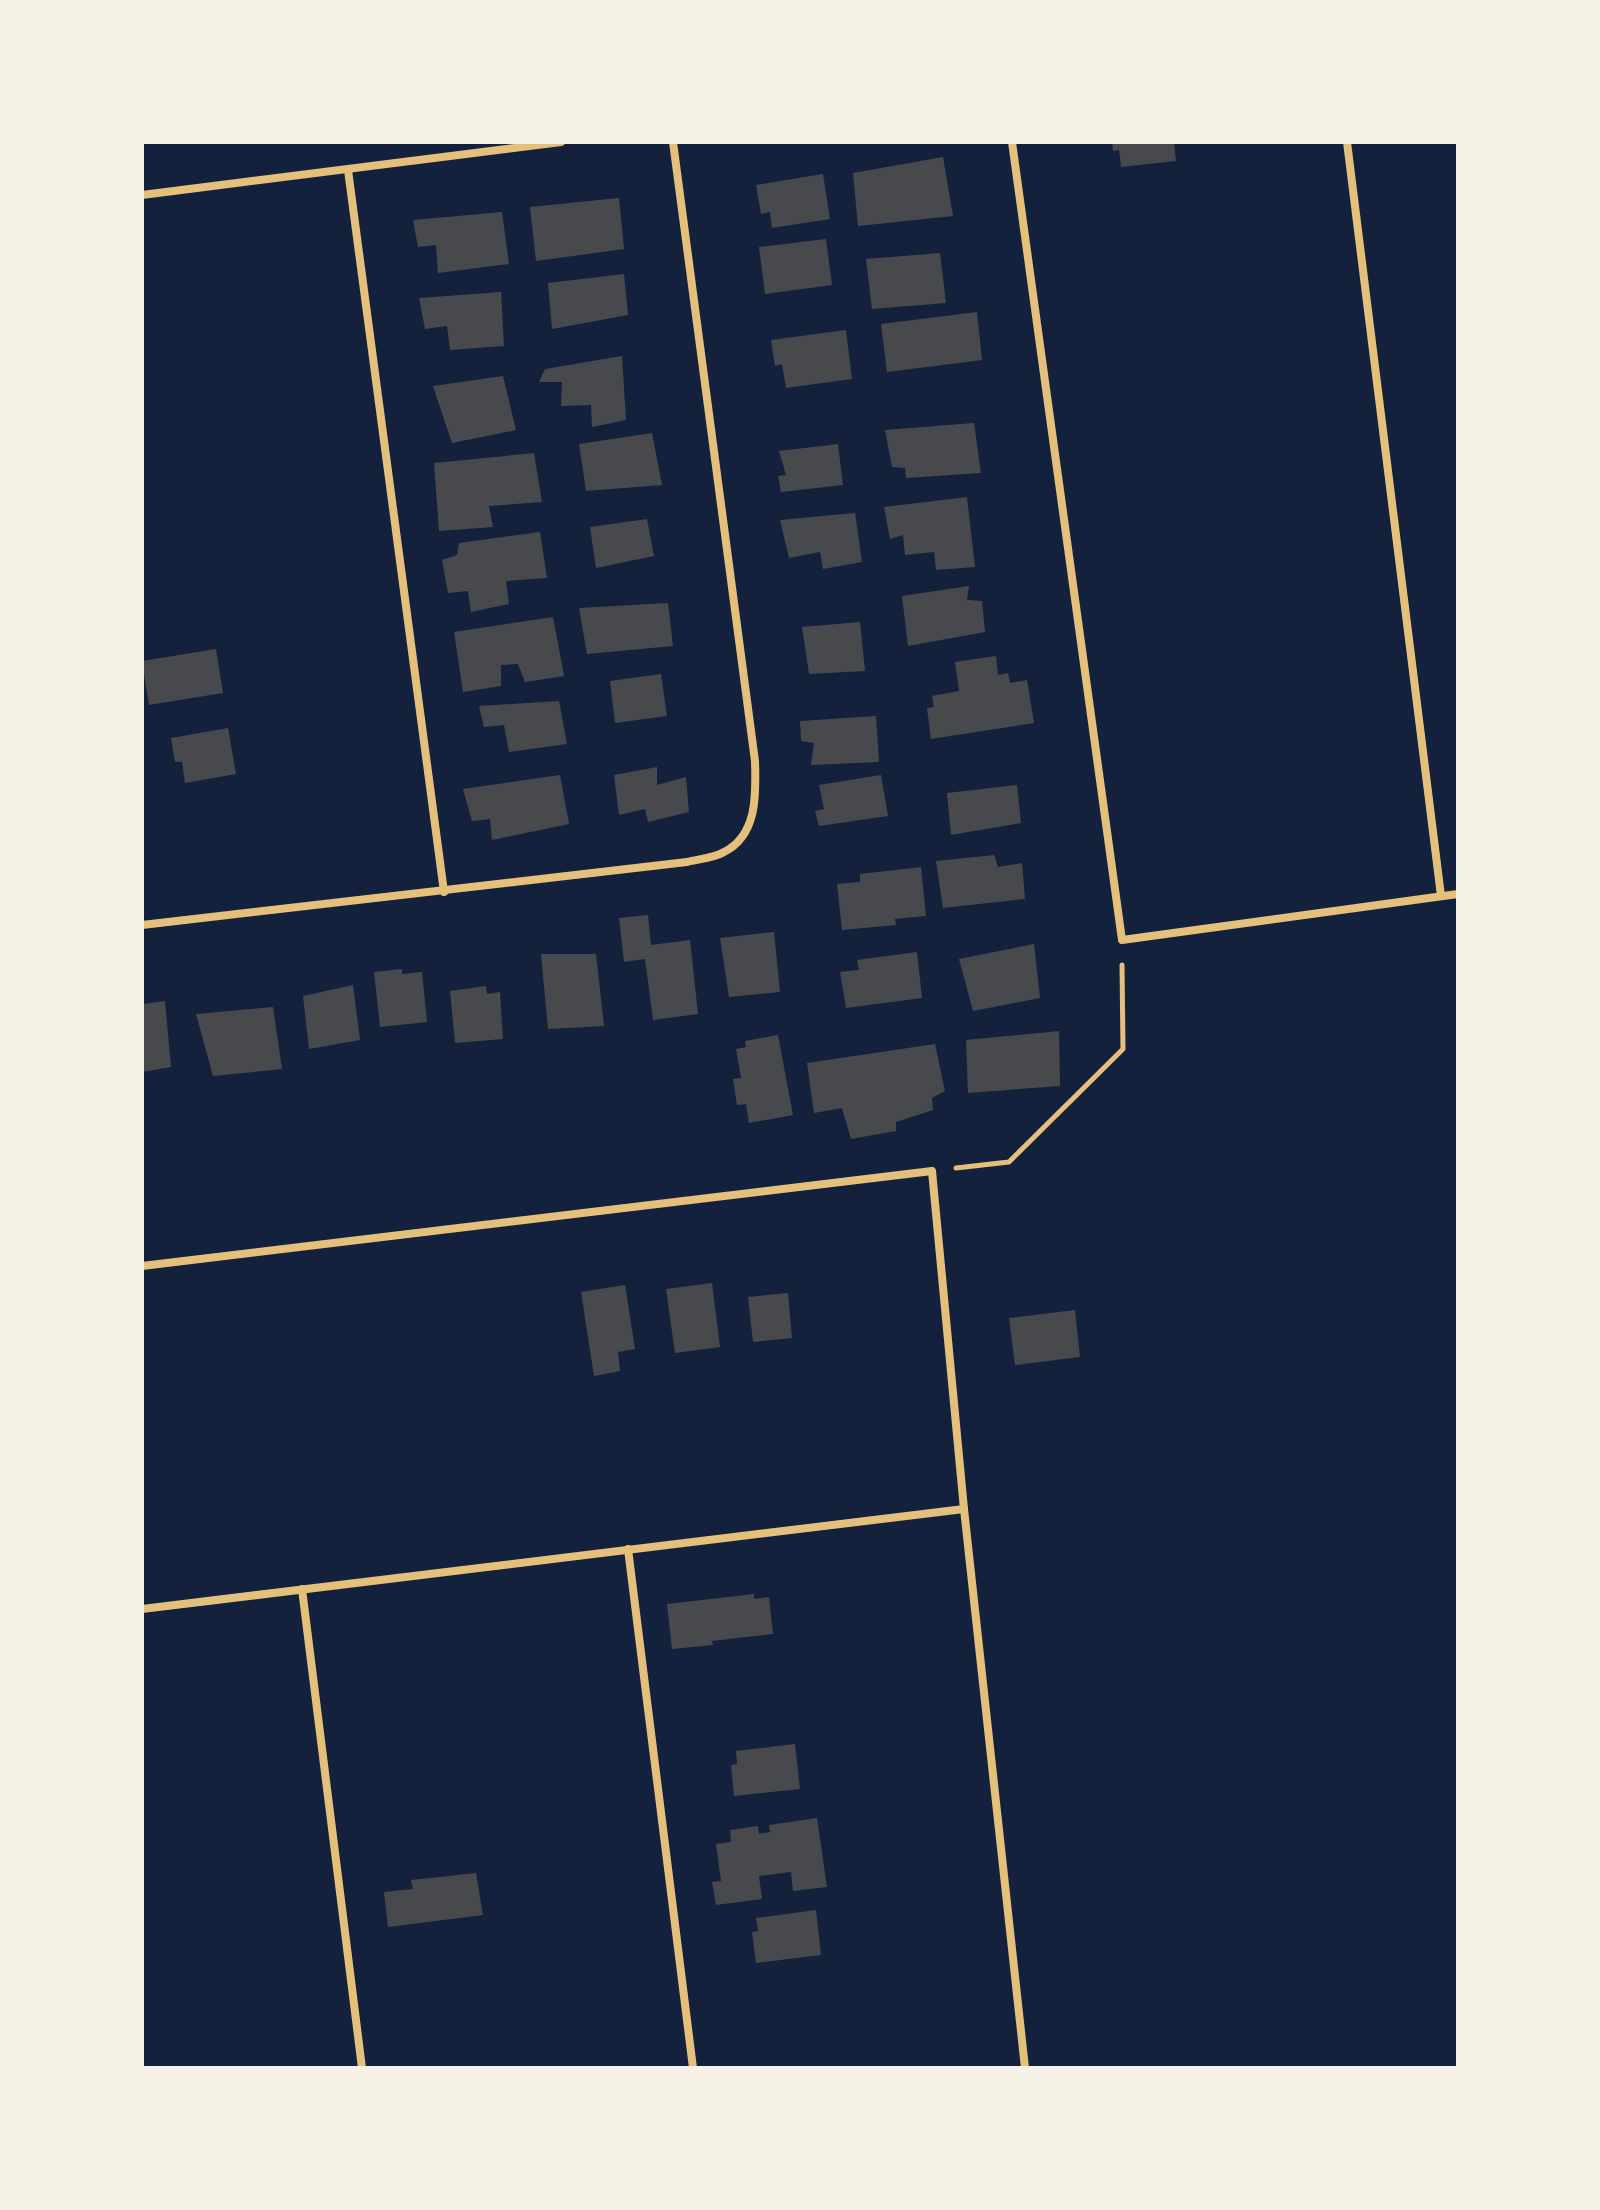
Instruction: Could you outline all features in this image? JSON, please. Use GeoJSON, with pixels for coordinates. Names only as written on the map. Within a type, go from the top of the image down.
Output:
{"type":"FeatureCollection","features":[{"type":"Feature","properties":{"kind":"street"},"geometry":{"type":"LineString","coordinates":[[142,195],[561,142]]}},
{"type":"Feature","properties":{"kind":"street"},"geometry":{"type":"LineString","coordinates":[[142,925],[687,862],[724,853],[742,838],[753,816],[755,761],[673,142]]}},
{"type":"Feature","properties":{"kind":"street"},"geometry":{"type":"LineString","coordinates":[[1012,142],[1122,940],[1458,894]]}},
{"type":"Feature","properties":{"kind":"street"},"geometry":{"type":"LineString","coordinates":[[1347,142],[1441,896]]}},
{"type":"Feature","properties":{"kind":"street"},"geometry":{"type":"LineString","coordinates":[[348,170],[444,892]]}},
{"type":"Feature","properties":{"kind":"street"},"geometry":{"type":"LineString","coordinates":[[142,1266],[932,1171],[964,1509],[1025,2068]]}},
{"type":"Feature","properties":{"kind":"street"},"geometry":{"type":"LineString","coordinates":[[142,1609],[964,1509]]}},
{"type":"Feature","properties":{"kind":"street"},"geometry":{"type":"LineString","coordinates":[[628,1549],[693,2068]]}},
{"type":"Feature","properties":{"kind":"street"},"geometry":{"type":"LineString","coordinates":[[302,1589],[362,2068]]}},
{"type":"Feature","properties":{"kind":"path"},"geometry":{"type":"LineString","coordinates":[[932,1171],[1009,1162],[1123,1049],[1122,940]]}},
{"type":"Feature","properties":{"kind":"building"},"geometry":{"type":"Polygon","coordinates":[[[1112,142],[1174,142],[1176,161],[1121,167],[1119,150],[1113,151],[1112,142]]]}},
{"type":"Feature","properties":{"kind":"building"},"geometry":{"type":"Polygon","coordinates":[[[943,157],[953,216],[858,226],[853,173],[943,157]]]}},
{"type":"Feature","properties":{"kind":"building"},"geometry":{"type":"Polygon","coordinates":[[[823,174],[830,219],[772,228],[770,212],[761,214],[756,185],[823,174]]]}},
{"type":"Feature","properties":{"kind":"building"},"geometry":{"type":"Polygon","coordinates":[[[619,198],[624,249],[536,261],[530,207],[619,198]]]}},
{"type":"Feature","properties":{"kind":"building"},"geometry":{"type":"Polygon","coordinates":[[[502,212],[509,264],[438,273],[436,245],[418,247],[413,220],[502,212]]]}},
{"type":"Feature","properties":{"kind":"building"},"geometry":{"type":"Polygon","coordinates":[[[826,239],[832,285],[765,294],[759,247],[826,239]]]}},
{"type":"Feature","properties":{"kind":"building"},"geometry":{"type":"Polygon","coordinates":[[[940,253],[946,303],[872,309],[866,259],[940,253]]]}},
{"type":"Feature","properties":{"kind":"building"},"geometry":{"type":"Polygon","coordinates":[[[624,274],[628,315],[552,329],[548,283],[624,274]]]}},
{"type":"Feature","properties":{"kind":"building"},"geometry":{"type":"Polygon","coordinates":[[[501,292],[504,346],[450,350],[447,326],[425,329],[419,298],[501,292]]]}},
{"type":"Feature","properties":{"kind":"building"},"geometry":{"type":"Polygon","coordinates":[[[977,312],[982,360],[887,372],[881,324],[977,312]]]}},
{"type":"Feature","properties":{"kind":"building"},"geometry":{"type":"Polygon","coordinates":[[[846,330],[852,379],[786,388],[782,364],[775,366],[771,340],[846,330]]]}},
{"type":"Feature","properties":{"kind":"building"},"geometry":{"type":"Polygon","coordinates":[[[622,356],[626,420],[592,427],[591,405],[561,406],[562,382],[539,382],[545,369],[622,356]]]}},
{"type":"Feature","properties":{"kind":"building"},"geometry":{"type":"Polygon","coordinates":[[[503,376],[516,430],[452,443],[433,386],[503,376]]]}},
{"type":"Feature","properties":{"kind":"building"},"geometry":{"type":"Polygon","coordinates":[[[974,423],[981,473],[906,478],[905,468],[892,467],[885,430],[974,423]]]}},
{"type":"Feature","properties":{"kind":"building"},"geometry":{"type":"Polygon","coordinates":[[[652,433],[662,485],[586,491],[579,444],[652,433]]]}},
{"type":"Feature","properties":{"kind":"building"},"geometry":{"type":"Polygon","coordinates":[[[838,444],[843,485],[781,492],[778,476],[786,475],[779,451],[838,444]]]}},
{"type":"Feature","properties":{"kind":"building"},"geometry":{"type":"Polygon","coordinates":[[[534,453],[542,502],[489,506],[493,527],[439,531],[434,463],[534,453]]]}},
{"type":"Feature","properties":{"kind":"building"},"geometry":{"type":"Polygon","coordinates":[[[967,497],[975,567],[936,570],[934,552],[905,555],[903,535],[890,539],[884,507],[967,497]]]}},
{"type":"Feature","properties":{"kind":"building"},"geometry":{"type":"Polygon","coordinates":[[[855,513],[862,562],[823,569],[820,552],[789,558],[780,520],[855,513]]]}},
{"type":"Feature","properties":{"kind":"building"},"geometry":{"type":"Polygon","coordinates":[[[647,519],[654,556],[596,568],[590,527],[647,519]]]}},
{"type":"Feature","properties":{"kind":"building"},"geometry":{"type":"Polygon","coordinates":[[[540,532],[547,578],[506,581],[509,604],[471,612],[468,591],[448,593],[442,560],[457,555],[459,543],[540,532]]]}},
{"type":"Feature","properties":{"kind":"building"},"geometry":{"type":"Polygon","coordinates":[[[969,586],[967,600],[982,601],[985,632],[908,646],[902,596],[969,586]]]}},
{"type":"Feature","properties":{"kind":"building"},"geometry":{"type":"Polygon","coordinates":[[[668,603],[673,646],[587,654],[579,608],[668,603]]]}},
{"type":"Feature","properties":{"kind":"building"},"geometry":{"type":"Polygon","coordinates":[[[553,617],[564,676],[525,682],[518,664],[501,665],[501,686],[463,692],[454,632],[553,617]]]}},
{"type":"Feature","properties":{"kind":"building"},"geometry":{"type":"Polygon","coordinates":[[[860,622],[865,671],[809,674],[802,627],[860,622]]]}},
{"type":"Feature","properties":{"kind":"building"},"geometry":{"type":"Polygon","coordinates":[[[216,649],[223,693],[149,705],[142,661],[216,649]]]}},
{"type":"Feature","properties":{"kind":"building"},"geometry":{"type":"Polygon","coordinates":[[[996,656],[998,675],[1008,673],[1010,683],[1027,680],[1034,723],[931,739],[927,708],[934,707],[932,696],[959,691],[955,662],[996,656]]]}},
{"type":"Feature","properties":{"kind":"building"},"geometry":{"type":"Polygon","coordinates":[[[661,674],[667,716],[615,723],[610,681],[661,674]]]}},
{"type":"Feature","properties":{"kind":"building"},"geometry":{"type":"Polygon","coordinates":[[[559,701],[567,744],[509,752],[504,725],[484,727],[479,706],[559,701]]]}},
{"type":"Feature","properties":{"kind":"building"},"geometry":{"type":"Polygon","coordinates":[[[876,716],[879,762],[811,765],[814,743],[801,741],[800,721],[876,716]]]}},
{"type":"Feature","properties":{"kind":"building"},"geometry":{"type":"Polygon","coordinates":[[[228,728],[236,774],[185,783],[182,762],[175,762],[171,738],[228,728]]]}},
{"type":"Feature","properties":{"kind":"building"},"geometry":{"type":"Polygon","coordinates":[[[657,767],[657,785],[686,777],[689,812],[648,822],[645,809],[619,815],[614,775],[657,767]]]}},
{"type":"Feature","properties":{"kind":"building"},"geometry":{"type":"Polygon","coordinates":[[[560,775],[569,824],[492,840],[490,819],[472,821],[463,789],[560,775]]]}},
{"type":"Feature","properties":{"kind":"building"},"geometry":{"type":"Polygon","coordinates":[[[881,775],[888,816],[819,826],[815,811],[824,809],[819,785],[881,775]]]}},
{"type":"Feature","properties":{"kind":"building"},"geometry":{"type":"Polygon","coordinates":[[[1017,785],[1021,823],[951,835],[947,793],[1017,785]]]}},
{"type":"Feature","properties":{"kind":"building"},"geometry":{"type":"Polygon","coordinates":[[[994,855],[998,867],[1022,863],[1025,899],[943,908],[936,861],[994,855]]]}},
{"type":"Feature","properties":{"kind":"building"},"geometry":{"type":"Polygon","coordinates":[[[921,867],[926,916],[895,919],[896,925],[842,930],[837,884],[860,882],[860,874],[921,867]]]}},
{"type":"Feature","properties":{"kind":"building"},"geometry":{"type":"Polygon","coordinates":[[[648,915],[651,945],[690,940],[698,1014],[653,1020],[645,959],[624,962],[619,918],[648,915]]]}},
{"type":"Feature","properties":{"kind":"building"},"geometry":{"type":"Polygon","coordinates":[[[774,932],[780,992],[729,997],[720,938],[774,932]]]}},
{"type":"Feature","properties":{"kind":"building"},"geometry":{"type":"Polygon","coordinates":[[[1034,944],[1040,998],[973,1011],[959,959],[1034,944]]]}},
{"type":"Feature","properties":{"kind":"building"},"geometry":{"type":"Polygon","coordinates":[[[917,952],[922,998],[846,1008],[840,972],[859,970],[857,960],[917,952]]]}},
{"type":"Feature","properties":{"kind":"building"},"geometry":{"type":"Polygon","coordinates":[[[541,954],[596,954],[604,1026],[548,1029],[541,954]]]}},
{"type":"Feature","properties":{"kind":"building"},"geometry":{"type":"Polygon","coordinates":[[[402,969],[402,974],[422,972],[427,1022],[380,1027],[374,972],[402,969]]]}},
{"type":"Feature","properties":{"kind":"building"},"geometry":{"type":"Polygon","coordinates":[[[353,985],[360,1040],[309,1049],[303,996],[353,985]]]}},
{"type":"Feature","properties":{"kind":"building"},"geometry":{"type":"Polygon","coordinates":[[[486,986],[487,994],[500,992],[503,1039],[455,1043],[450,991],[486,986]]]}},
{"type":"Feature","properties":{"kind":"building"},"geometry":{"type":"Polygon","coordinates":[[[165,1001],[171,1067],[142,1072],[142,1004],[165,1001]]]}},
{"type":"Feature","properties":{"kind":"building"},"geometry":{"type":"Polygon","coordinates":[[[273,1007],[282,1069],[213,1076],[196,1014],[273,1007]]]}},
{"type":"Feature","properties":{"kind":"building"},"geometry":{"type":"Polygon","coordinates":[[[1059,1031],[1060,1086],[968,1093],[966,1040],[1059,1031]]]}},
{"type":"Feature","properties":{"kind":"building"},"geometry":{"type":"Polygon","coordinates":[[[778,1035],[793,1115],[749,1123],[746,1104],[737,1105],[733,1079],[741,1078],[736,1049],[746,1047],[745,1041],[778,1035]]]}},
{"type":"Feature","properties":{"kind":"building"},"geometry":{"type":"Polygon","coordinates":[[[935,1044],[945,1091],[932,1098],[933,1110],[896,1122],[896,1131],[851,1139],[842,1108],[814,1113],[807,1063],[935,1044]]]}},
{"type":"Feature","properties":{"kind":"building"},"geometry":{"type":"Polygon","coordinates":[[[712,1283],[720,1347],[675,1353],[666,1289],[712,1283]]]}},
{"type":"Feature","properties":{"kind":"building"},"geometry":{"type":"Polygon","coordinates":[[[625,1285],[635,1349],[618,1352],[620,1371],[594,1376],[581,1292],[625,1285]]]}},
{"type":"Feature","properties":{"kind":"building"},"geometry":{"type":"Polygon","coordinates":[[[788,1293],[792,1338],[753,1342],[748,1297],[788,1293]]]}},
{"type":"Feature","properties":{"kind":"building"},"geometry":{"type":"Polygon","coordinates":[[[1075,1310],[1080,1357],[1015,1365],[1009,1318],[1075,1310]]]}},
{"type":"Feature","properties":{"kind":"building"},"geometry":{"type":"Polygon","coordinates":[[[754,1594],[754,1599],[769,1597],[773,1634],[672,1649],[667,1604],[754,1594]]]}},
{"type":"Feature","properties":{"kind":"building"},"geometry":{"type":"Polygon","coordinates":[[[795,1744],[800,1789],[734,1796],[731,1765],[737,1764],[736,1751],[795,1744]]]}},
{"type":"Feature","properties":{"kind":"building"},"geometry":{"type":"Polygon","coordinates":[[[817,1818],[827,1887],[793,1891],[791,1872],[759,1876],[762,1899],[716,1905],[712,1882],[721,1881],[716,1844],[731,1842],[730,1830],[758,1826],[759,1834],[770,1832],[769,1825],[817,1818]]]}},
{"type":"Feature","properties":{"kind":"building"},"geometry":{"type":"Polygon","coordinates":[[[476,1873],[483,1915],[388,1927],[384,1892],[413,1889],[411,1880],[476,1873]]]}},
{"type":"Feature","properties":{"kind":"building"},"geometry":{"type":"Polygon","coordinates":[[[816,1910],[821,1955],[756,1963],[752,1932],[758,1931],[756,1918],[816,1910]]]}}]}
